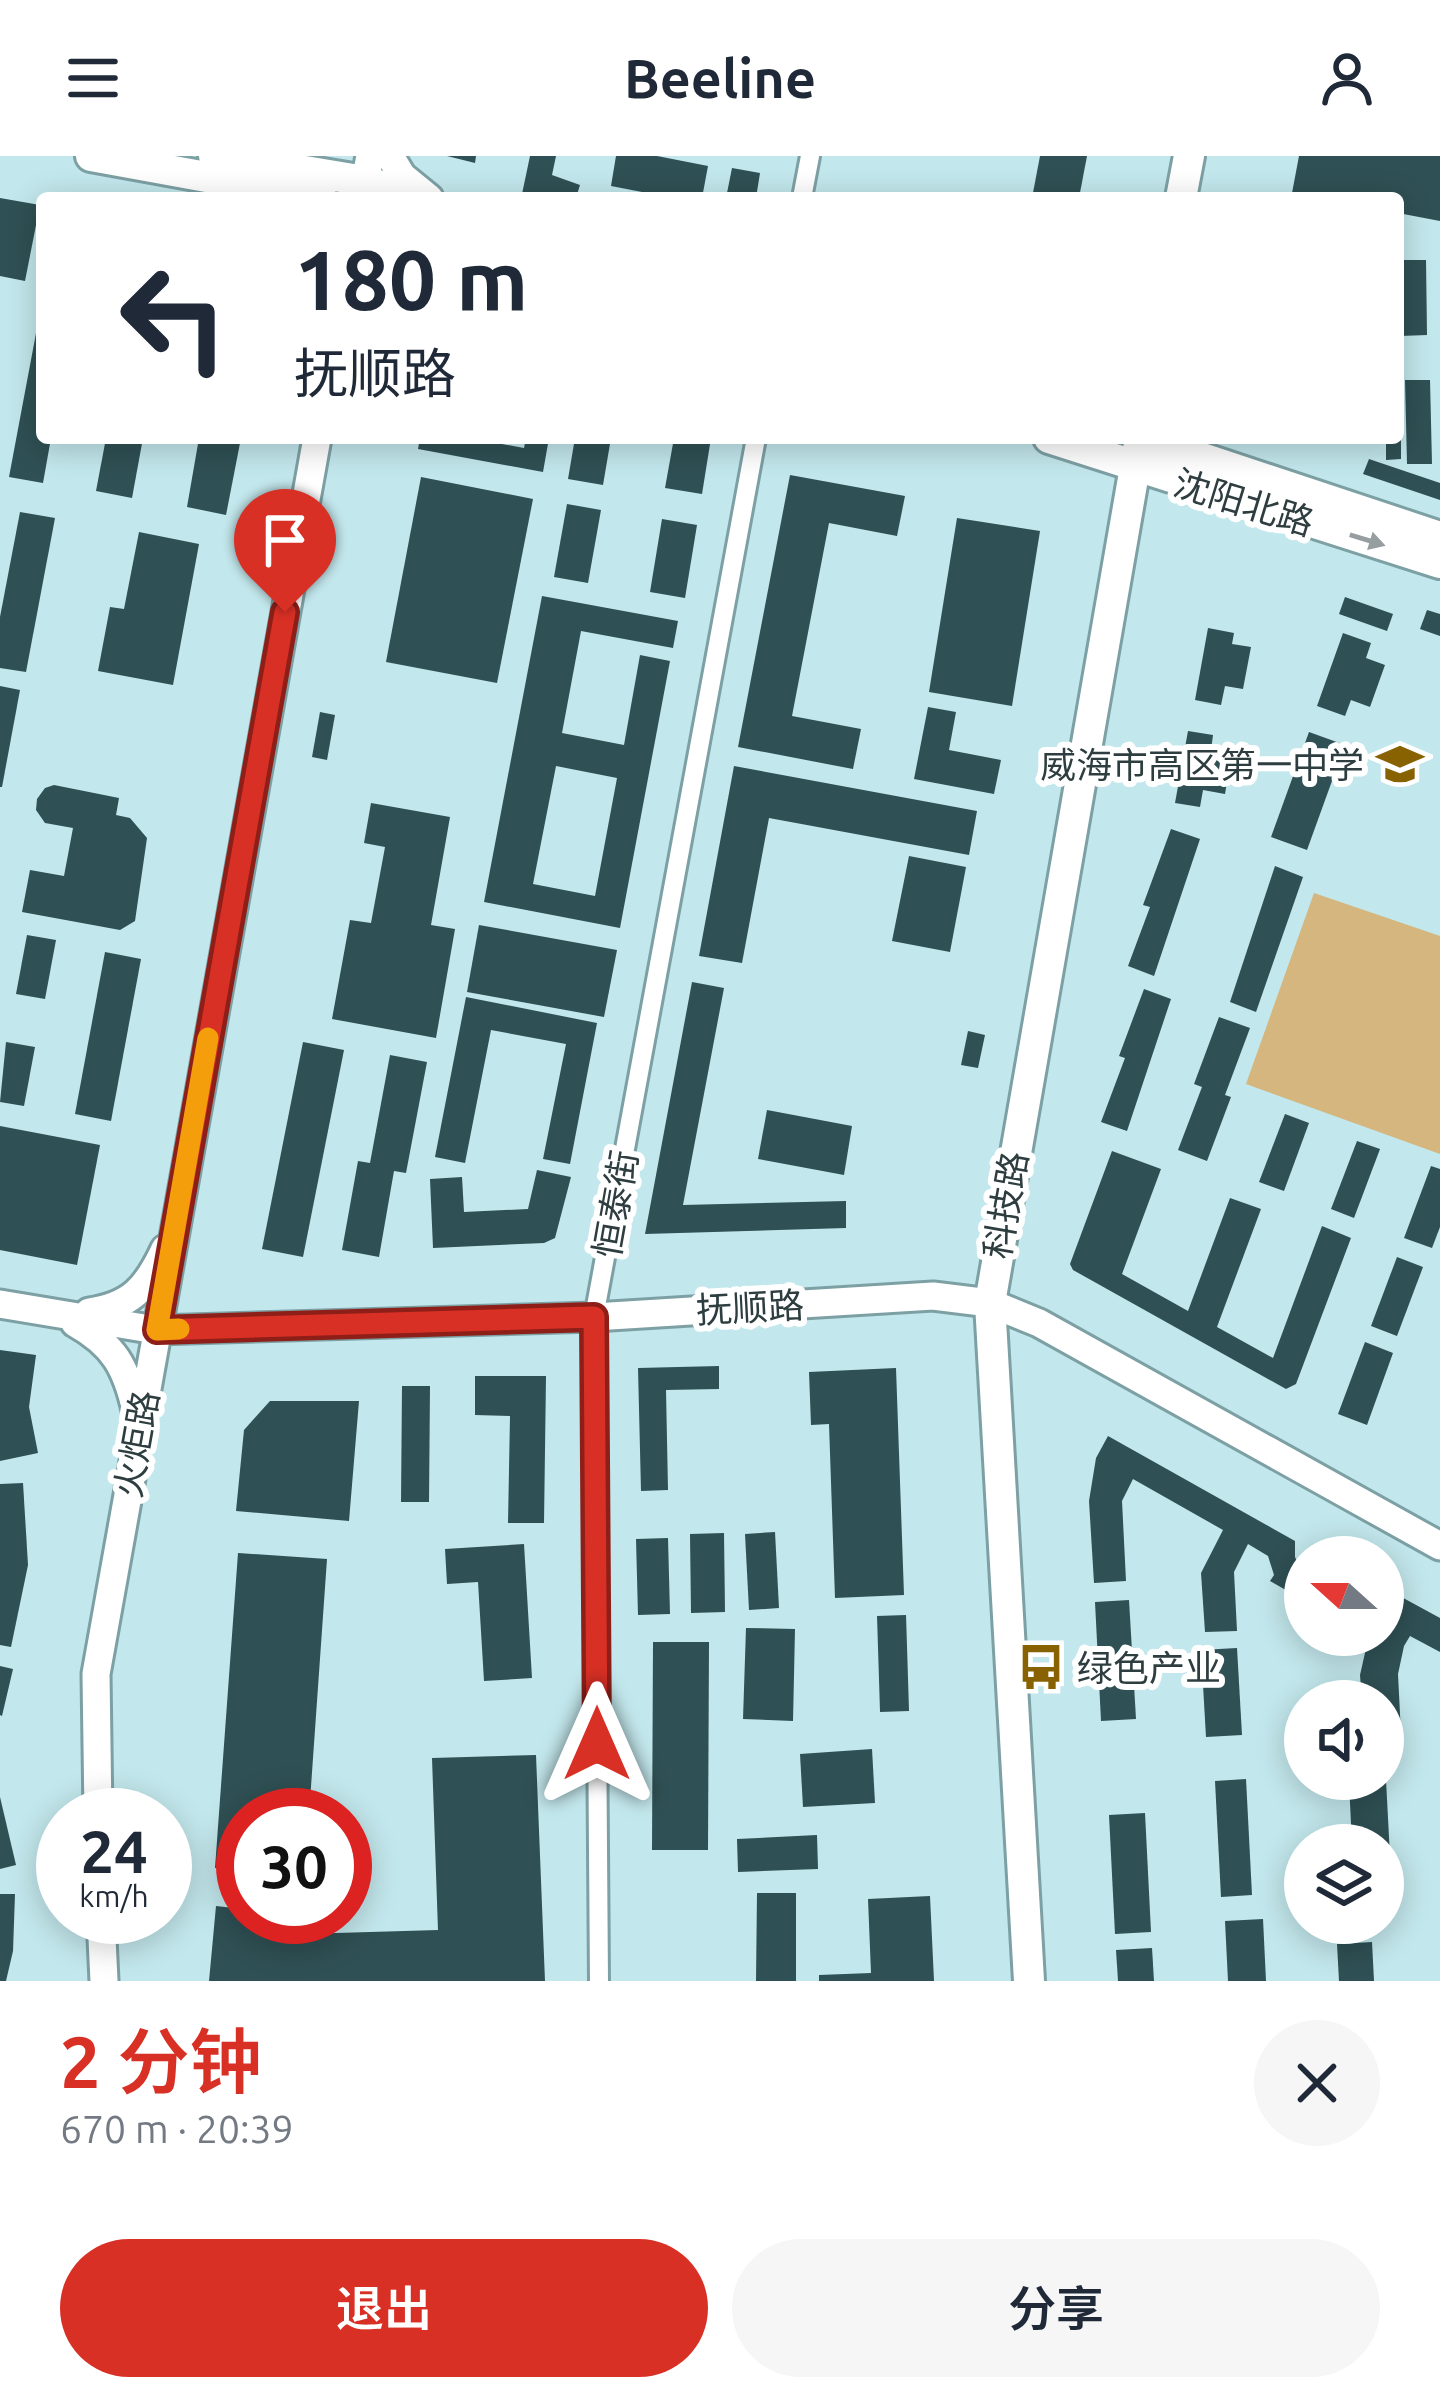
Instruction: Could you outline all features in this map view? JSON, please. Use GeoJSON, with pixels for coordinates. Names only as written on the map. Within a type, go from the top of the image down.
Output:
{"type":"FeatureCollection","features":[{"type":"Feature","properties":{"kind":"main road"},"geometry":{"type":"LineString","coordinates":[[92,156],[255,175],[366,178],[407,192]]}},
{"type":"Feature","properties":{"kind":"main road"},"geometry":{"type":"LineString","coordinates":[[214,156],[305,192]]}},
{"type":"Feature","properties":{"kind":"main road"},"geometry":{"type":"LineString","coordinates":[[255,175],[319,156]]}},
{"type":"Feature","properties":{"kind":"main road"},"geometry":{"type":"LineString","coordinates":[[390,156],[419,192]]}},
{"type":"Feature","properties":{"kind":"main road"},"geometry":{"type":"LineString","coordinates":[[1182,192],[1189,156]]}},
{"type":"Feature","properties":{"kind":"main road"},"geometry":{"type":"LineString","coordinates":[[255,175],[277,192]]}},
{"type":"Feature","properties":{"kind":"main road","name":"火炬路"},"geometry":{"type":"LineString","coordinates":[[98,1788],[96,1674],[316,444]]}},
{"type":"Feature","properties":{"kind":"main road","name":"沈阳北路"},"geometry":{"type":"LineString","coordinates":[[1103,444],[1139,448],[1440,537]]}},
{"type":"Feature","properties":{"kind":"main road","name":"沈阳北路"},"geometry":{"type":"LineString","coordinates":[[1139,448],[1440,563]]}},
{"type":"Feature","properties":{"kind":"main road","name":"科技路"},"geometry":{"type":"LineString","coordinates":[[1029,1981],[990,1303],[1139,448]]}},
{"type":"Feature","properties":{"kind":"main road"},"geometry":{"type":"LineString","coordinates":[[61,1316],[116,1308],[133,1297],[156,1269],[175,1226]]}},
{"type":"Feature","properties":{"kind":"main road","name":"抚顺路"},"geometry":{"type":"LineString","coordinates":[[0,1304],[157,1330],[594,1317],[933,1296],[990,1303],[1039,1323],[1440,1546]]}},
{"type":"Feature","properties":{"kind":"main road"},"geometry":{"type":"LineString","coordinates":[[61,1316],[100,1337],[117,1354],[128,1375],[139,1425]]}},
{"type":"Feature","properties":{"kind":"main road"},"geometry":{"type":"LineString","coordinates":[[102,1944],[104,1981]]}},
{"type":"Feature","properties":{"kind":"street"},"geometry":{"type":"LineString","coordinates":[[803,192],[810,156]]}},
{"type":"Feature","properties":{"kind":"street","name":"恒泰街"},"geometry":{"type":"LineString","coordinates":[[599,1981],[594,1317],[755,444]]}},
{"type":"Feature","properties":{"kind":"shaded area"},"geometry":{"type":"Polygon","coordinates":[[[1314,893],[1440,936],[1440,1154],[1246,1084],[1314,893]]]}},
{"type":"Feature","properties":{"kind":"building"},"geometry":{"type":"Polygon","coordinates":[[[447,156],[476,156],[475,163],[447,156]]]}},
{"type":"Feature","properties":{"kind":"building"},"geometry":{"type":"Polygon","coordinates":[[[530,156],[556,156],[552,175],[580,185],[578,192],[522,192],[530,156]]]}},
{"type":"Feature","properties":{"kind":"building"},"geometry":{"type":"Polygon","coordinates":[[[616,156],[657,156],[708,166],[703,192],[642,192],[611,186],[616,156]]]}},
{"type":"Feature","properties":{"kind":"building"},"geometry":{"type":"Polygon","coordinates":[[[1040,156],[1087,156],[1080,192],[1033,192],[1040,156]]]}},
{"type":"Feature","properties":{"kind":"building"},"geometry":{"type":"Polygon","coordinates":[[[1299,156],[1440,156],[1440,221],[1404,214],[1404,192],[1292,192],[1299,156]]]}},
{"type":"Feature","properties":{"kind":"building"},"geometry":{"type":"Polygon","coordinates":[[[732,168],[760,173],[757,192],[727,192],[732,168]]]}},
{"type":"Feature","properties":{"kind":"building"},"geometry":{"type":"Polygon","coordinates":[[[0,198],[36,204],[25,281],[0,276],[0,198]]]}},
{"type":"Feature","properties":{"kind":"building"},"geometry":{"type":"Polygon","coordinates":[[[1404,260],[1426,260],[1427,335],[1404,336],[1404,260]]]}},
{"type":"Feature","properties":{"kind":"building"},"geometry":{"type":"Polygon","coordinates":[[[36,333],[36,444],[50,444],[43,483],[9,477],[36,333]]]}},
{"type":"Feature","properties":{"kind":"building"},"geometry":{"type":"Polygon","coordinates":[[[1405,380],[1430,380],[1432,464],[1407,464],[1405,380]]]}},
{"type":"Feature","properties":{"kind":"building"},"geometry":{"type":"Polygon","coordinates":[[[105,444],[142,444],[132,498],[96,491],[105,444]]]}},
{"type":"Feature","properties":{"kind":"building"},"geometry":{"type":"Polygon","coordinates":[[[198,444],[240,444],[226,515],[187,507],[198,444]]]}},
{"type":"Feature","properties":{"kind":"building"},"geometry":{"type":"Polygon","coordinates":[[[419,444],[524,448],[525,444],[548,444],[543,472],[418,449],[419,444]]]}},
{"type":"Feature","properties":{"kind":"building"},"geometry":{"type":"Polygon","coordinates":[[[574,444],[610,444],[603,485],[568,479],[574,444]]]}},
{"type":"Feature","properties":{"kind":"building"},"geometry":{"type":"Polygon","coordinates":[[[673,444],[710,444],[702,494],[665,488],[673,444]]]}},
{"type":"Feature","properties":{"kind":"building"},"geometry":{"type":"Polygon","coordinates":[[[1386,444],[1401,444],[1401,459],[1386,460],[1386,444]]]}},
{"type":"Feature","properties":{"kind":"building"},"geometry":{"type":"Polygon","coordinates":[[[1369,459],[1440,483],[1440,500],[1363,474],[1369,459]]]}},
{"type":"Feature","properties":{"kind":"building"},"geometry":{"type":"Polygon","coordinates":[[[790,475],[905,496],[897,536],[829,523],[792,716],[861,729],[853,769],[738,747],[790,475]]]}},
{"type":"Feature","properties":{"kind":"building"},"geometry":{"type":"Polygon","coordinates":[[[421,477],[533,499],[497,683],[386,662],[421,477]]]}},
{"type":"Feature","properties":{"kind":"building"},"geometry":{"type":"Polygon","coordinates":[[[567,504],[601,510],[588,583],[554,577],[567,504]]]}},
{"type":"Feature","properties":{"kind":"building"},"geometry":{"type":"Polygon","coordinates":[[[20,512],[55,518],[26,672],[0,668],[0,617],[20,512]]]}},
{"type":"Feature","properties":{"kind":"building"},"geometry":{"type":"Polygon","coordinates":[[[957,518],[1040,531],[1012,706],[929,692],[957,518]]]}},
{"type":"Feature","properties":{"kind":"building"},"geometry":{"type":"Polygon","coordinates":[[[662,519],[697,525],[685,598],[650,592],[662,519]]]}},
{"type":"Feature","properties":{"kind":"building"},"geometry":{"type":"Polygon","coordinates":[[[139,532],[199,544],[173,685],[98,671],[110,607],[124,609],[139,532]]]}},
{"type":"Feature","properties":{"kind":"building"},"geometry":{"type":"Polygon","coordinates":[[[542,596],[678,621],[673,648],[581,631],[562,733],[624,745],[640,655],[670,661],[620,928],[484,902],[542,596]],[[556,766],[533,884],[595,896],[617,778],[556,766]]]}},
{"type":"Feature","properties":{"kind":"building"},"geometry":{"type":"Polygon","coordinates":[[[1345,597],[1393,614],[1387,631],[1339,614],[1345,597]]]}},
{"type":"Feature","properties":{"kind":"building"},"geometry":{"type":"Polygon","coordinates":[[[1427,610],[1440,614],[1440,636],[1420,629],[1427,610]]]}},
{"type":"Feature","properties":{"kind":"building"},"geometry":{"type":"Polygon","coordinates":[[[1208,628],[1234,633],[1232,644],[1251,647],[1243,689],[1225,686],[1221,705],[1195,700],[1208,628]]]}},
{"type":"Feature","properties":{"kind":"building"},"geometry":{"type":"Polygon","coordinates":[[[1343,633],[1371,643],[1366,658],[1385,665],[1370,707],[1351,700],[1345,716],[1317,706],[1343,633]]]}},
{"type":"Feature","properties":{"kind":"building"},"geometry":{"type":"Polygon","coordinates":[[[0,686],[20,690],[2,787],[0,787],[0,686]]]}},
{"type":"Feature","properties":{"kind":"building"},"geometry":{"type":"Polygon","coordinates":[[[928,707],[956,712],[949,750],[1001,760],[994,794],[914,779],[928,707]]]}},
{"type":"Feature","properties":{"kind":"building"},"geometry":{"type":"Polygon","coordinates":[[[320,712],[335,715],[327,760],[312,757],[320,712]]]}},
{"type":"Feature","properties":{"kind":"building"},"geometry":{"type":"Polygon","coordinates":[[[1188,731],[1213,735],[1211,750],[1232,753],[1225,794],[1203,790],[1200,807],[1175,803],[1188,731]]]}},
{"type":"Feature","properties":{"kind":"building"},"geometry":{"type":"Polygon","coordinates":[[[1309,732],[1345,745],[1307,850],[1271,837],[1309,732]]]}},
{"type":"Feature","properties":{"kind":"building"},"geometry":{"type":"Polygon","coordinates":[[[734,766],[977,811],[969,855],[769,818],[742,963],[699,956],[734,766]]]}},
{"type":"Feature","properties":{"kind":"building"},"geometry":{"type":"Polygon","coordinates":[[[54,785],[119,798],[116,815],[130,818],[147,838],[135,921],[120,930],[22,912],[30,870],[64,876],[73,828],[45,823],[36,810],[37,799],[54,785]]]}},
{"type":"Feature","properties":{"kind":"building"},"geometry":{"type":"Polygon","coordinates":[[[371,803],[450,817],[431,925],[455,929],[436,1038],[332,1019],[350,920],[371,923],[385,847],[364,843],[371,803]]]}},
{"type":"Feature","properties":{"kind":"building"},"geometry":{"type":"Polygon","coordinates":[[[1171,829],[1200,839],[1154,976],[1128,966],[1150,907],[1143,905],[1171,829]]]}},
{"type":"Feature","properties":{"kind":"building"},"geometry":{"type":"Polygon","coordinates":[[[909,856],[966,867],[950,952],[892,941],[909,856]]]}},
{"type":"Feature","properties":{"kind":"building"},"geometry":{"type":"Polygon","coordinates":[[[1275,866],[1303,877],[1256,1012],[1230,1002],[1275,866]]]}},
{"type":"Feature","properties":{"kind":"building"},"geometry":{"type":"Polygon","coordinates":[[[479,925],[617,950],[604,1017],[467,992],[479,925]]]}},
{"type":"Feature","properties":{"kind":"building"},"geometry":{"type":"Polygon","coordinates":[[[27,935],[56,940],[45,999],[16,994],[27,935]]]}},
{"type":"Feature","properties":{"kind":"building"},"geometry":{"type":"Polygon","coordinates":[[[105,952],[141,959],[111,1121],[75,1114],[105,952]]]}},
{"type":"Feature","properties":{"kind":"building"},"geometry":{"type":"Polygon","coordinates":[[[692,982],[724,988],[683,1205],[846,1201],[846,1228],[645,1234],[692,982]]]}},
{"type":"Feature","properties":{"kind":"building"},"geometry":{"type":"Polygon","coordinates":[[[1144,989],[1171,999],[1127,1131],[1101,1122],[1144,989]]]}},
{"type":"Feature","properties":{"kind":"building"},"geometry":{"type":"Polygon","coordinates":[[[466,997],[597,1023],[570,1164],[543,1159],[566,1044],[491,1030],[465,1163],[435,1157],[466,997]]]}},
{"type":"Feature","properties":{"kind":"building"},"geometry":{"type":"Polygon","coordinates":[[[1219,1017],[1250,1028],[1207,1161],[1178,1150],[1202,1087],[1194,1084],[1219,1017]]]}},
{"type":"Feature","properties":{"kind":"building"},"geometry":{"type":"Polygon","coordinates":[[[968,1031],[985,1035],[978,1068],[961,1065],[968,1031]]]}},
{"type":"Feature","properties":{"kind":"building"},"geometry":{"type":"Polygon","coordinates":[[[6,1042],[35,1047],[24,1106],[0,1102],[6,1042]]]}},
{"type":"Feature","properties":{"kind":"building"},"geometry":{"type":"Polygon","coordinates":[[[303,1042],[344,1050],[303,1257],[262,1249],[303,1042]]]}},
{"type":"Feature","properties":{"kind":"building"},"geometry":{"type":"Polygon","coordinates":[[[390,1055],[427,1062],[406,1173],[394,1171],[379,1257],[342,1250],[358,1161],[370,1163],[390,1055]]]}},
{"type":"Feature","properties":{"kind":"building"},"geometry":{"type":"Polygon","coordinates":[[[767,1110],[852,1126],[844,1175],[758,1159],[767,1110]]]}},
{"type":"Feature","properties":{"kind":"building"},"geometry":{"type":"Polygon","coordinates":[[[1285,1114],[1309,1123],[1284,1191],[1259,1182],[1285,1114]]]}},
{"type":"Feature","properties":{"kind":"building"},"geometry":{"type":"Polygon","coordinates":[[[0,1126],[100,1145],[77,1265],[0,1250],[0,1126]]]}},
{"type":"Feature","properties":{"kind":"building"},"geometry":{"type":"Polygon","coordinates":[[[1357,1141],[1380,1149],[1354,1218],[1331,1209],[1357,1141]]]}},
{"type":"Feature","properties":{"kind":"building"},"geometry":{"type":"Polygon","coordinates":[[[1112,1151],[1161,1169],[1122,1274],[1188,1311],[1230,1198],[1261,1209],[1217,1327],[1273,1358],[1322,1226],[1351,1238],[1296,1384],[1286,1389],[1073,1270],[1070,1264],[1112,1151]]]}},
{"type":"Feature","properties":{"kind":"building"},"geometry":{"type":"Polygon","coordinates":[[[1431,1166],[1440,1169],[1440,1227],[1432,1248],[1404,1238],[1431,1166]]]}},
{"type":"Feature","properties":{"kind":"building"},"geometry":{"type":"Polygon","coordinates":[[[537,1170],[571,1177],[555,1238],[544,1243],[433,1248],[430,1179],[462,1177],[464,1212],[528,1209],[537,1170]]]}},
{"type":"Feature","properties":{"kind":"building"},"geometry":{"type":"Polygon","coordinates":[[[1397,1257],[1423,1267],[1397,1336],[1371,1326],[1397,1257]]]}},
{"type":"Feature","properties":{"kind":"building"},"geometry":{"type":"Polygon","coordinates":[[[1365,1342],[1393,1353],[1367,1425],[1338,1414],[1365,1342]]]}},
{"type":"Feature","properties":{"kind":"building"},"geometry":{"type":"Polygon","coordinates":[[[0,1350],[36,1355],[29,1407],[38,1453],[0,1461],[0,1350]]]}},
{"type":"Feature","properties":{"kind":"building"},"geometry":{"type":"Polygon","coordinates":[[[719,1366],[719,1389],[666,1390],[668,1490],[641,1491],[638,1368],[719,1366]]]}},
{"type":"Feature","properties":{"kind":"building"},"geometry":{"type":"Polygon","coordinates":[[[896,1368],[904,1595],[835,1598],[829,1424],[811,1425],[809,1372],[896,1368]]]}},
{"type":"Feature","properties":{"kind":"building"},"geometry":{"type":"Polygon","coordinates":[[[475,1376],[546,1376],[544,1523],[508,1523],[510,1416],[475,1415],[475,1376]]]}},
{"type":"Feature","properties":{"kind":"building"},"geometry":{"type":"Polygon","coordinates":[[[402,1386],[430,1386],[429,1502],[401,1502],[402,1386]]]}},
{"type":"Feature","properties":{"kind":"building"},"geometry":{"type":"Polygon","coordinates":[[[270,1401],[359,1401],[349,1521],[236,1511],[244,1430],[270,1401]]]}},
{"type":"Feature","properties":{"kind":"building"},"geometry":{"type":"Polygon","coordinates":[[[1108,1436],[1286,1536],[1284,1589],[1270,1581],[1274,1575],[1268,1556],[1248,1544],[1234,1572],[1237,1631],[1205,1632],[1201,1573],[1223,1530],[1133,1479],[1122,1501],[1126,1581],[1094,1583],[1089,1501],[1096,1458],[1108,1436]]]}},
{"type":"Feature","properties":{"kind":"building"},"geometry":{"type":"Polygon","coordinates":[[[23,1483],[28,1565],[11,1647],[0,1645],[0,1484],[23,1483]]]}},
{"type":"Feature","properties":{"kind":"building"},"geometry":{"type":"Polygon","coordinates":[[[775,1532],[779,1608],[749,1610],[745,1534],[775,1532]]]}},
{"type":"Feature","properties":{"kind":"building"},"geometry":{"type":"Polygon","coordinates":[[[724,1533],[725,1612],[691,1613],[690,1534],[724,1533]]]}},
{"type":"Feature","properties":{"kind":"building"},"geometry":{"type":"Polygon","coordinates":[[[668,1538],[670,1614],[638,1615],[636,1539],[668,1538]]]}},
{"type":"Feature","properties":{"kind":"building"},"geometry":{"type":"Polygon","coordinates":[[[524,1544],[532,1678],[484,1681],[478,1582],[447,1584],[445,1549],[524,1544]]]}},
{"type":"Feature","properties":{"kind":"building"},"geometry":{"type":"Polygon","coordinates":[[[238,1553],[327,1559],[311,1788],[221,1788],[238,1553]]]}},
{"type":"Feature","properties":{"kind":"building"},"geometry":{"type":"Polygon","coordinates":[[[1404,1598],[1440,1618],[1440,1652],[1410,1636],[1404,1646],[1404,1598]]]}},
{"type":"Feature","properties":{"kind":"building"},"geometry":{"type":"Polygon","coordinates":[[[1129,1600],[1136,1719],[1101,1721],[1095,1602],[1129,1600]]]}},
{"type":"Feature","properties":{"kind":"building"},"geometry":{"type":"Polygon","coordinates":[[[906,1615],[909,1711],[880,1712],[877,1616],[906,1615]]]}},
{"type":"Feature","properties":{"kind":"building"},"geometry":{"type":"Polygon","coordinates":[[[746,1628],[795,1629],[793,1721],[743,1719],[746,1628]]]}},
{"type":"Feature","properties":{"kind":"building"},"geometry":{"type":"Polygon","coordinates":[[[653,1642],[709,1642],[708,1850],[652,1850],[653,1642]]]}},
{"type":"Feature","properties":{"kind":"building"},"geometry":{"type":"Polygon","coordinates":[[[1237,1648],[1242,1735],[1206,1737],[1201,1650],[1237,1648]]]}},
{"type":"Feature","properties":{"kind":"building"},"geometry":{"type":"Polygon","coordinates":[[[1364,1656],[1402,1656],[1398,1680],[1360,1680],[1364,1656]]]}},
{"type":"Feature","properties":{"kind":"building"},"geometry":{"type":"Polygon","coordinates":[[[0,1666],[13,1669],[2,1716],[0,1715],[0,1666]]]}},
{"type":"Feature","properties":{"kind":"building"},"geometry":{"type":"Polygon","coordinates":[[[872,1749],[875,1803],[803,1807],[800,1754],[872,1749]]]}},
{"type":"Feature","properties":{"kind":"building"},"geometry":{"type":"Polygon","coordinates":[[[536,1755],[545,1981],[209,1981],[216,1906],[216,1944],[372,1944],[372,1932],[438,1930],[432,1758],[536,1755]]]}},
{"type":"Feature","properties":{"kind":"building"},"geometry":{"type":"Polygon","coordinates":[[[1246,1779],[1252,1895],[1221,1897],[1215,1781],[1246,1779]]]}},
{"type":"Feature","properties":{"kind":"building"},"geometry":{"type":"Polygon","coordinates":[[[0,1797],[16,1865],[0,1869],[0,1797]]]}},
{"type":"Feature","properties":{"kind":"building"},"geometry":{"type":"Polygon","coordinates":[[[1350,1800],[1387,1800],[1388,1824],[1351,1824],[1350,1800]]]}},
{"type":"Feature","properties":{"kind":"building"},"geometry":{"type":"Polygon","coordinates":[[[1145,1813],[1151,1932],[1115,1934],[1109,1815],[1145,1813]]]}},
{"type":"Feature","properties":{"kind":"building"},"geometry":{"type":"Polygon","coordinates":[[[817,1835],[818,1869],[738,1872],[737,1839],[817,1835]]]}},
{"type":"Feature","properties":{"kind":"building"},"geometry":{"type":"Polygon","coordinates":[[[757,1893],[796,1893],[796,1981],[756,1981],[757,1893]]]}},
{"type":"Feature","properties":{"kind":"building"},"geometry":{"type":"Polygon","coordinates":[[[0,1894],[15,1894],[13,1951],[6,1981],[0,1981],[0,1894]]]}},
{"type":"Feature","properties":{"kind":"building"},"geometry":{"type":"Polygon","coordinates":[[[930,1896],[934,1981],[819,1981],[819,1975],[871,1973],[868,1899],[930,1896]]]}},
{"type":"Feature","properties":{"kind":"building"},"geometry":{"type":"Polygon","coordinates":[[[1263,1919],[1266,1981],[1228,1981],[1225,1921],[1263,1919]]]}},
{"type":"Feature","properties":{"kind":"building"},"geometry":{"type":"Polygon","coordinates":[[[1337,1944],[1372,1944],[1374,1981],[1339,1981],[1337,1944]]]}},
{"type":"Feature","properties":{"kind":"building"},"geometry":{"type":"Polygon","coordinates":[[[1152,1948],[1154,1981],[1118,1981],[1116,1950],[1152,1948]]]}},
{"type":"Feature","properties":{"kind":"slow traffic"},"geometry":{"type":"LineString","coordinates":[[179,1329],[157,1330],[208,1038]]}},
{"type":"Feature","properties":{"kind":"place","name":"威海市高区第一中学"},"geometry":{"type":"Point","coordinates":[1400,764]}},
{"type":"Feature","properties":{"kind":"place","name":"绿色产业"},"geometry":{"type":"Point","coordinates":[1041,1667]}},
{"type":"Feature","properties":{"kind":"route"},"geometry":{"type":"LineString","coordinates":[[285,612],[157,1330],[594,1317],[597,1744]]}}]}
